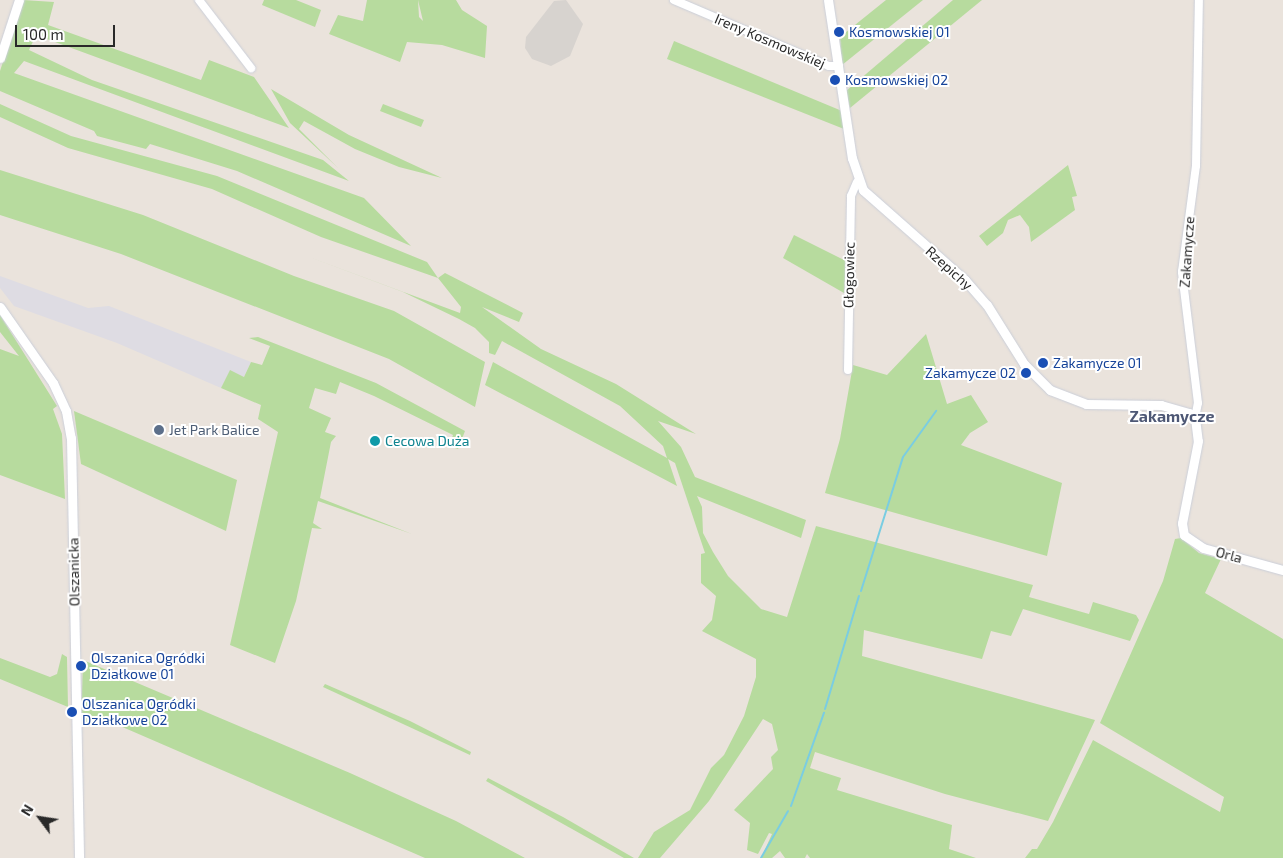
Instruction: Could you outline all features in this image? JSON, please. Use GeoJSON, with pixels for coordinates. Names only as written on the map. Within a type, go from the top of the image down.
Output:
{"type":"FeatureCollection","features":[{"type":"Feature","properties":{"kind":"street"},"geometry":{"type":"LineString","coordinates":[[0,58],[18,0]]}},
{"type":"Feature","properties":{"kind":"street"},"geometry":{"type":"LineString","coordinates":[[199,0],[251,68]]}},
{"type":"Feature","properties":{"kind":"street","name":"Ireny Kosmowskiej"},"geometry":{"type":"LineString","coordinates":[[674,0],[829,66],[839,66]]}},
{"type":"Feature","properties":{"kind":"street"},"geometry":{"type":"LineString","coordinates":[[828,0],[857,182]]}},
{"type":"Feature","properties":{"kind":"street","name":"Zakamycze"},"geometry":{"type":"LineString","coordinates":[[1182,530],[1198,441],[1195,418],[1198,403],[1182,272],[1196,166],[1199,0]]}},
{"type":"Feature","properties":{"kind":"street","name":"Rzepichy"},"geometry":{"type":"LineString","coordinates":[[857,182],[965,280],[1024,364],[1050,390],[1086,404],[1172,407],[1195,418]]}},
{"type":"Feature","properties":{"kind":"street","name":"Głogowiec"},"geometry":{"type":"LineString","coordinates":[[848,370],[851,196],[857,182]]}},
{"type":"Feature","properties":{"kind":"street","name":"Olszanicka"},"geometry":{"type":"LineString","coordinates":[[0,307],[58,391],[71,438],[78,858]]}},
{"type":"Feature","properties":{"kind":"street","name":"Orla"},"geometry":{"type":"LineString","coordinates":[[1182,530],[1196,545],[1283,570]]}},
{"type":"Feature","properties":{"kind":"shaded area"},"geometry":{"type":"Polygon","coordinates":[[[566,0],[583,24],[570,56],[551,66],[532,59],[525,48],[526,37],[554,1],[566,0]]]}},
{"type":"Feature","properties":{"kind":"shaded area"},"geometry":{"type":"Polygon","coordinates":[[[0,276],[88,308],[109,306],[251,362],[244,377],[230,371],[221,388],[117,343],[14,306],[0,288],[0,276]]]}},
{"type":"Feature","properties":{"kind":"green space"},"geometry":{"type":"Polygon","coordinates":[[[23,0],[54,2],[48,25],[201,80],[209,60],[254,77],[289,128],[36,35],[29,50],[92,80],[323,160],[349,181],[24,61],[14,73],[364,198],[411,246],[237,171],[150,144],[146,149],[97,136],[94,131],[0,91],[0,71],[23,0]]]}},
{"type":"Feature","properties":{"kind":"green space"},"geometry":{"type":"Polygon","coordinates":[[[264,0],[296,0],[321,10],[315,27],[262,5],[264,0]]]}},
{"type":"Feature","properties":{"kind":"green space"},"geometry":{"type":"Polygon","coordinates":[[[367,0],[418,0],[456,0],[462,10],[487,26],[485,58],[442,45],[407,42],[400,62],[329,34],[338,15],[363,21],[367,0]],[[418,0],[419,17],[423,21],[418,0]]]}},
{"type":"Feature","properties":{"kind":"green space"},"geometry":{"type":"Polygon","coordinates":[[[886,0],[923,0],[842,65],[840,37],[886,0]]]}},
{"type":"Feature","properties":{"kind":"green space"},"geometry":{"type":"Polygon","coordinates":[[[953,0],[982,0],[850,108],[846,91],[953,0]]]}},
{"type":"Feature","properties":{"kind":"green space"},"geometry":{"type":"Polygon","coordinates":[[[674,41],[842,111],[844,129],[667,59],[674,41]]]}},
{"type":"Feature","properties":{"kind":"green space"},"geometry":{"type":"Polygon","coordinates":[[[271,89],[349,135],[442,178],[399,167],[355,149],[304,121],[299,129],[338,168],[290,123],[271,89]]]}},
{"type":"Feature","properties":{"kind":"green space"},"geometry":{"type":"Polygon","coordinates":[[[0,104],[71,136],[217,176],[427,262],[438,278],[321,237],[212,189],[68,148],[0,117],[0,104]]]}},
{"type":"Feature","properties":{"kind":"green space"},"geometry":{"type":"Polygon","coordinates":[[[383,104],[424,120],[421,127],[380,111],[383,104]]]}},
{"type":"Feature","properties":{"kind":"green space"},"geometry":{"type":"Polygon","coordinates":[[[1068,165],[1077,196],[1072,197],[1075,210],[1031,242],[1029,227],[1020,215],[1008,220],[1003,233],[987,246],[979,236],[1068,165]]]}},
{"type":"Feature","properties":{"kind":"green space"},"geometry":{"type":"Polygon","coordinates":[[[0,170],[143,215],[294,276],[394,311],[485,362],[475,407],[389,359],[121,254],[0,215],[0,170]]]}},
{"type":"Feature","properties":{"kind":"green space"},"geometry":{"type":"Polygon","coordinates":[[[794,235],[846,261],[844,293],[783,258],[794,235]]]}},
{"type":"Feature","properties":{"kind":"green space"},"geometry":{"type":"Polygon","coordinates":[[[293,251],[460,313],[461,307],[438,278],[445,273],[523,313],[519,322],[482,307],[541,349],[616,384],[696,434],[658,421],[681,447],[695,477],[806,520],[801,538],[697,496],[702,507],[703,533],[713,552],[728,576],[761,609],[787,617],[816,526],[1033,585],[1029,597],[1089,614],[1093,602],[1136,615],[1139,620],[1130,641],[1023,609],[1011,636],[991,631],[982,659],[864,630],[862,656],[1095,720],[1048,821],[945,794],[815,752],[810,768],[841,778],[837,790],[952,825],[949,849],[976,858],[810,858],[807,854],[805,858],[785,858],[780,851],[772,858],[761,858],[772,834],[769,833],[758,854],[747,850],[750,823],[734,810],[773,769],[771,757],[778,750],[772,724],[763,719],[709,801],[660,858],[638,858],[654,832],[690,810],[711,768],[724,755],[744,716],[756,677],[756,659],[702,631],[712,620],[716,596],[701,583],[701,554],[705,553],[675,463],[668,459],[677,486],[485,385],[493,362],[667,458],[663,446],[620,406],[502,341],[495,355],[489,353],[489,342],[475,328],[403,292],[293,251]]]}},
{"type":"Feature","properties":{"kind":"green space"},"geometry":{"type":"Polygon","coordinates":[[[0,315],[57,406],[53,409],[62,434],[65,499],[0,475],[0,349],[19,356],[0,332],[0,315]]]}},
{"type":"Feature","properties":{"kind":"green space"},"geometry":{"type":"Polygon","coordinates":[[[926,334],[947,404],[971,395],[988,422],[970,433],[961,445],[1062,483],[1047,556],[825,493],[840,439],[853,365],[887,375],[926,334]]]}},
{"type":"Feature","properties":{"kind":"green space"},"geometry":{"type":"Polygon","coordinates":[[[258,337],[376,383],[465,431],[458,449],[449,446],[453,435],[374,396],[340,382],[336,394],[315,388],[309,408],[331,418],[325,432],[336,436],[331,442],[320,498],[412,534],[318,501],[313,523],[322,529],[312,528],[296,601],[275,663],[230,645],[278,432],[258,419],[261,405],[221,388],[230,370],[244,377],[251,362],[262,365],[270,346],[249,338],[258,337]]]}},
{"type":"Feature","properties":{"kind":"green space"},"geometry":{"type":"Polygon","coordinates":[[[74,411],[237,480],[226,531],[81,464],[74,411]]]}},
{"type":"Feature","properties":{"kind":"green space"},"geometry":{"type":"Polygon","coordinates":[[[1181,538],[1199,553],[1221,559],[1205,593],[1283,639],[1283,858],[1025,858],[1032,849],[1037,849],[1053,822],[1093,740],[1220,812],[1224,797],[1100,723],[1163,581],[1175,539],[1181,538]]]}},
{"type":"Feature","properties":{"kind":"green space"},"geometry":{"type":"Polygon","coordinates":[[[62,654],[67,657],[68,707],[0,679],[0,658],[50,677],[57,674],[62,654]]]}},
{"type":"Feature","properties":{"kind":"green space"},"geometry":{"type":"Polygon","coordinates":[[[83,660],[350,773],[456,821],[525,858],[425,858],[97,716],[94,726],[81,724],[83,660]]]}},
{"type":"Feature","properties":{"kind":"green space"},"geometry":{"type":"Polygon","coordinates":[[[325,684],[410,721],[471,752],[470,755],[323,687],[325,684]]]}},
{"type":"Feature","properties":{"kind":"green space"},"geometry":{"type":"Polygon","coordinates":[[[488,778],[563,817],[634,858],[624,858],[486,781],[488,778]]]}},
{"type":"Feature","properties":{"kind":"waterway"},"geometry":{"type":"LineString","coordinates":[[861,591],[903,457],[936,411]]}},
{"type":"Feature","properties":{"kind":"waterway"},"geometry":{"type":"LineString","coordinates":[[825,709],[859,596]]}},
{"type":"Feature","properties":{"kind":"waterway"},"geometry":{"type":"LineString","coordinates":[[791,806],[824,713]]}},
{"type":"Feature","properties":{"kind":"waterway"},"geometry":{"type":"LineString","coordinates":[[761,858],[788,811]]}},
{"type":"Feature","properties":{"kind":"place","name":"Kosmowskiej 01"},"geometry":{"type":"Point","coordinates":[839,32]}},
{"type":"Feature","properties":{"kind":"place","name":"Kosmowskiej 02"},"geometry":{"type":"Point","coordinates":[835,80]}},
{"type":"Feature","properties":{"kind":"place","name":"Zakamycze 01"},"geometry":{"type":"Point","coordinates":[1043,363]}},
{"type":"Feature","properties":{"kind":"place","name":"Zakamycze 02"},"geometry":{"type":"Point","coordinates":[1026,373]}},
{"type":"Feature","properties":{"kind":"place","name":"Jet Park Balice"},"geometry":{"type":"Point","coordinates":[159,430]}},
{"type":"Feature","properties":{"kind":"place","name":"Cecowa Duża"},"geometry":{"type":"Point","coordinates":[375,441]}},
{"type":"Feature","properties":{"kind":"place","name":"Olszanica Ogródki Działkowe 01"},"geometry":{"type":"Point","coordinates":[81,666]}},
{"type":"Feature","properties":{"kind":"place","name":"Olszanica Ogródki Działkowe 02"},"geometry":{"type":"Point","coordinates":[72,712]}},
{"type":"Feature","properties":{"kind":"district","name":"Zakamycze"},"geometry":{"type":"Point","coordinates":[1172,416]}}]}
